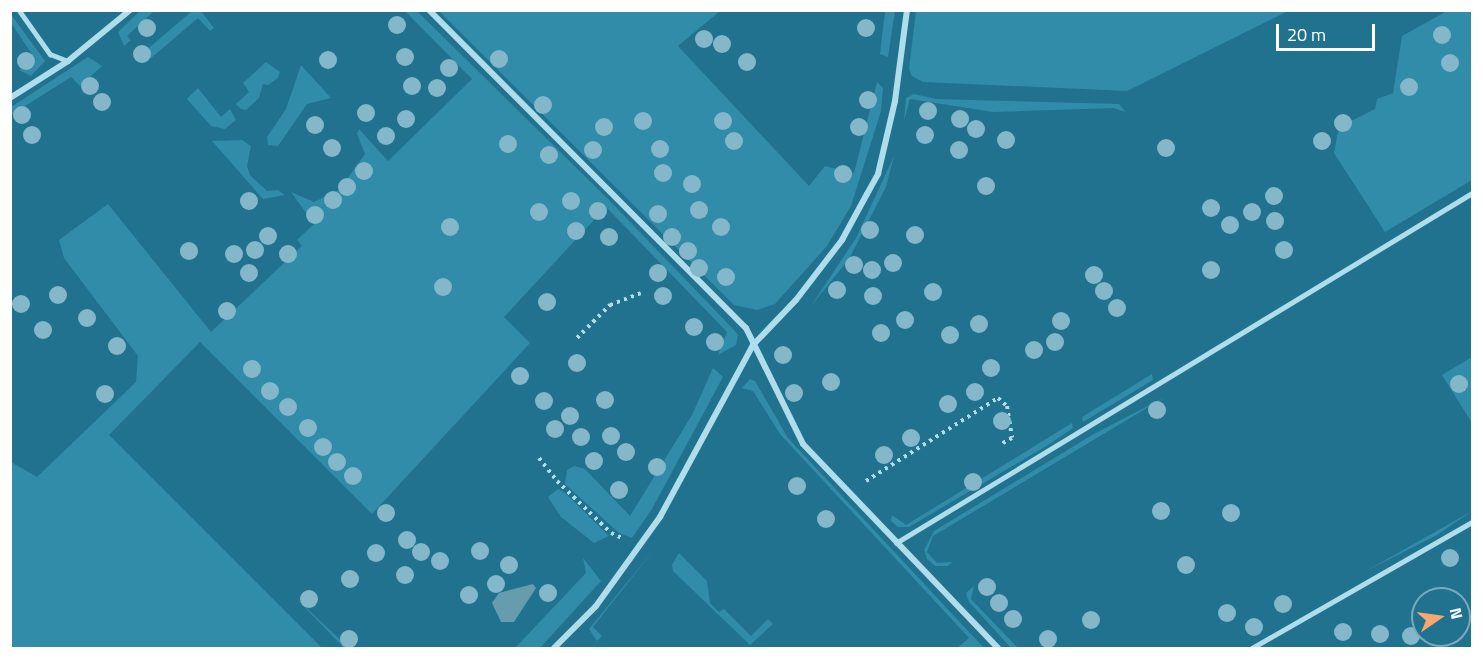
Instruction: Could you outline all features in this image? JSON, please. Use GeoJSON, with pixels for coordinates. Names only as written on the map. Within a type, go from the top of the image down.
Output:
{"type":"FeatureCollection","features":[{"type":"Feature","properties":{"kind":"street"},"geometry":{"type":"LineString","coordinates":[[10,98],[68,61],[130,10]]}},
{"type":"Feature","properties":{"kind":"street"},"geometry":{"type":"LineString","coordinates":[[429,10],[746,328],[803,444],[998,648]]}},
{"type":"Feature","properties":{"kind":"street"},"geometry":{"type":"LineString","coordinates":[[554,648],[596,606],[660,517],[753,345],[796,300],[842,240],[878,174],[895,101],[907,10]]}},
{"type":"Feature","properties":{"kind":"lane"},"geometry":{"type":"LineString","coordinates":[[18,10],[50,54],[68,61]]}},
{"type":"Feature","properties":{"kind":"lane"},"geometry":{"type":"LineString","coordinates":[[896,543],[1473,194]]}},
{"type":"Feature","properties":{"kind":"lane"},"geometry":{"type":"LineString","coordinates":[[1252,648],[1473,522]]}},
{"type":"Feature","properties":{"kind":"path"},"geometry":{"type":"LineString","coordinates":[[577,338],[610,305],[641,293]]}},
{"type":"Feature","properties":{"kind":"path"},"geometry":{"type":"LineString","coordinates":[[860,485],[933,435],[998,398],[1006,406],[1012,438],[1001,444]]}},
{"type":"Feature","properties":{"kind":"path"},"geometry":{"type":"LineString","coordinates":[[539,458],[557,481],[611,533]]}},
{"type":"Feature","properties":{"kind":"shaded area"},"geometry":{"type":"Polygon","coordinates":[[[141,10],[154,11],[127,36],[131,40],[124,46],[118,32],[141,10]]]}},
{"type":"Feature","properties":{"kind":"shaded area"},"geometry":{"type":"Polygon","coordinates":[[[916,10],[1288,11],[1127,91],[923,82],[912,76],[909,69],[916,10]]]}},
{"type":"Feature","properties":{"kind":"shaded area"},"geometry":{"type":"Polygon","coordinates":[[[1449,10],[1472,11],[1472,180],[1385,232],[1334,153],[1339,127],[1375,109],[1377,99],[1393,93],[1402,36],[1449,10]]]}},
{"type":"Feature","properties":{"kind":"shaded area"},"geometry":{"type":"Polygon","coordinates":[[[192,11],[201,11],[214,28],[210,31],[198,18],[150,59],[144,52],[192,11]]]}},
{"type":"Feature","properties":{"kind":"shaded area"},"geometry":{"type":"Polygon","coordinates":[[[405,11],[417,11],[611,202],[733,329],[738,335],[736,345],[718,355],[727,332],[606,207],[504,317],[530,343],[372,514],[200,342],[109,435],[322,648],[11,648],[11,462],[37,477],[136,382],[138,356],[64,258],[59,240],[108,204],[211,332],[302,246],[297,240],[314,224],[291,192],[314,202],[339,190],[365,154],[357,134],[359,129],[388,161],[472,79],[405,11]]]}},
{"type":"Feature","properties":{"kind":"shaded area"},"geometry":{"type":"Polygon","coordinates":[[[439,11],[720,11],[678,46],[809,186],[825,166],[854,173],[877,82],[883,88],[881,111],[851,206],[827,246],[775,304],[757,310],[734,305],[439,11]]]}},
{"type":"Feature","properties":{"kind":"shaded area"},"geometry":{"type":"Polygon","coordinates":[[[885,11],[895,11],[888,57],[880,54],[885,11]]]}},
{"type":"Feature","properties":{"kind":"shaded area"},"geometry":{"type":"Polygon","coordinates":[[[10,13],[45,61],[31,76],[19,70],[36,60],[11,23],[10,13]]]}},
{"type":"Feature","properties":{"kind":"shaded area"},"geometry":{"type":"Polygon","coordinates":[[[88,57],[102,66],[80,86],[71,77],[11,115],[11,107],[88,57]]]}},
{"type":"Feature","properties":{"kind":"shaded area"},"geometry":{"type":"Polygon","coordinates":[[[266,62],[280,72],[278,78],[268,85],[263,84],[259,98],[246,110],[241,109],[236,104],[249,92],[243,83],[266,62]]]}},
{"type":"Feature","properties":{"kind":"shaded area"},"geometry":{"type":"Polygon","coordinates":[[[301,65],[331,98],[307,104],[278,146],[268,145],[267,137],[286,109],[301,65]]]}},
{"type":"Feature","properties":{"kind":"shaded area"},"geometry":{"type":"Polygon","coordinates":[[[198,88],[221,117],[230,109],[236,120],[225,129],[211,126],[187,99],[198,88]]]}},
{"type":"Feature","properties":{"kind":"shaded area"},"geometry":{"type":"Polygon","coordinates":[[[914,94],[936,99],[1119,104],[1126,112],[1113,108],[993,112],[910,99],[904,121],[906,98],[914,94]]]}},
{"type":"Feature","properties":{"kind":"shaded area"},"geometry":{"type":"Polygon","coordinates":[[[242,140],[251,146],[247,166],[250,175],[267,191],[278,190],[285,195],[263,199],[212,141],[242,140]]]}},
{"type":"Feature","properties":{"kind":"shaded area"},"geometry":{"type":"Polygon","coordinates":[[[894,156],[886,187],[849,259],[811,306],[856,238],[894,156]]]}},
{"type":"Feature","properties":{"kind":"shaded area"},"geometry":{"type":"Polygon","coordinates":[[[1472,357],[1472,423],[1442,375],[1472,357]]]}},
{"type":"Feature","properties":{"kind":"shaded area"},"geometry":{"type":"Polygon","coordinates":[[[713,368],[723,377],[652,509],[632,538],[619,533],[565,484],[567,470],[574,466],[585,469],[630,516],[692,415],[713,368]]]}},
{"type":"Feature","properties":{"kind":"shaded area"},"geometry":{"type":"Polygon","coordinates":[[[1152,374],[1153,380],[1083,422],[1082,417],[1152,374]]]}},
{"type":"Feature","properties":{"kind":"shaded area"},"geometry":{"type":"Polygon","coordinates":[[[750,379],[755,381],[788,438],[984,648],[957,648],[969,638],[780,434],[753,391],[742,388],[750,379]]]}},
{"type":"Feature","properties":{"kind":"shaded area"},"geometry":{"type":"Polygon","coordinates":[[[1167,396],[933,536],[927,552],[937,563],[952,562],[948,566],[935,566],[927,559],[924,550],[934,531],[1092,435],[1167,396]]]}},
{"type":"Feature","properties":{"kind":"shaded area"},"geometry":{"type":"Polygon","coordinates":[[[1072,423],[1073,428],[1048,445],[909,527],[898,527],[891,521],[892,515],[906,525],[1072,423]]]}},
{"type":"Feature","properties":{"kind":"shaded area"},"geometry":{"type":"Polygon","coordinates":[[[558,489],[565,493],[609,536],[594,543],[561,517],[548,497],[558,489]]]}},
{"type":"Feature","properties":{"kind":"shaded area"},"geometry":{"type":"Polygon","coordinates":[[[1472,511],[1437,535],[1366,571],[1472,511]]]}},
{"type":"Feature","properties":{"kind":"shaded area"},"geometry":{"type":"Polygon","coordinates":[[[656,547],[593,627],[602,636],[597,641],[589,629],[656,547]]]}},
{"type":"Feature","properties":{"kind":"shaded area"},"geometry":{"type":"Polygon","coordinates":[[[679,553],[707,581],[710,603],[719,612],[724,609],[751,636],[768,619],[773,624],[750,645],[673,571],[672,565],[679,553]]]}},
{"type":"Feature","properties":{"kind":"shaded area"},"geometry":{"type":"Polygon","coordinates":[[[583,558],[601,581],[540,648],[515,648],[586,573],[583,558]]]}},
{"type":"Feature","properties":{"kind":"shaded area"},"geometry":{"type":"Polygon","coordinates":[[[533,584],[536,588],[514,622],[501,622],[492,603],[499,593],[533,584]]]}},
{"type":"Feature","properties":{"kind":"shaded area"},"geometry":{"type":"Polygon","coordinates":[[[974,586],[971,599],[1018,648],[1011,648],[969,602],[966,593],[974,586]]]}},
{"type":"Feature","properties":{"kind":"shaded area"},"geometry":{"type":"Polygon","coordinates":[[[294,596],[349,648],[344,648],[294,596]]]}}]}
